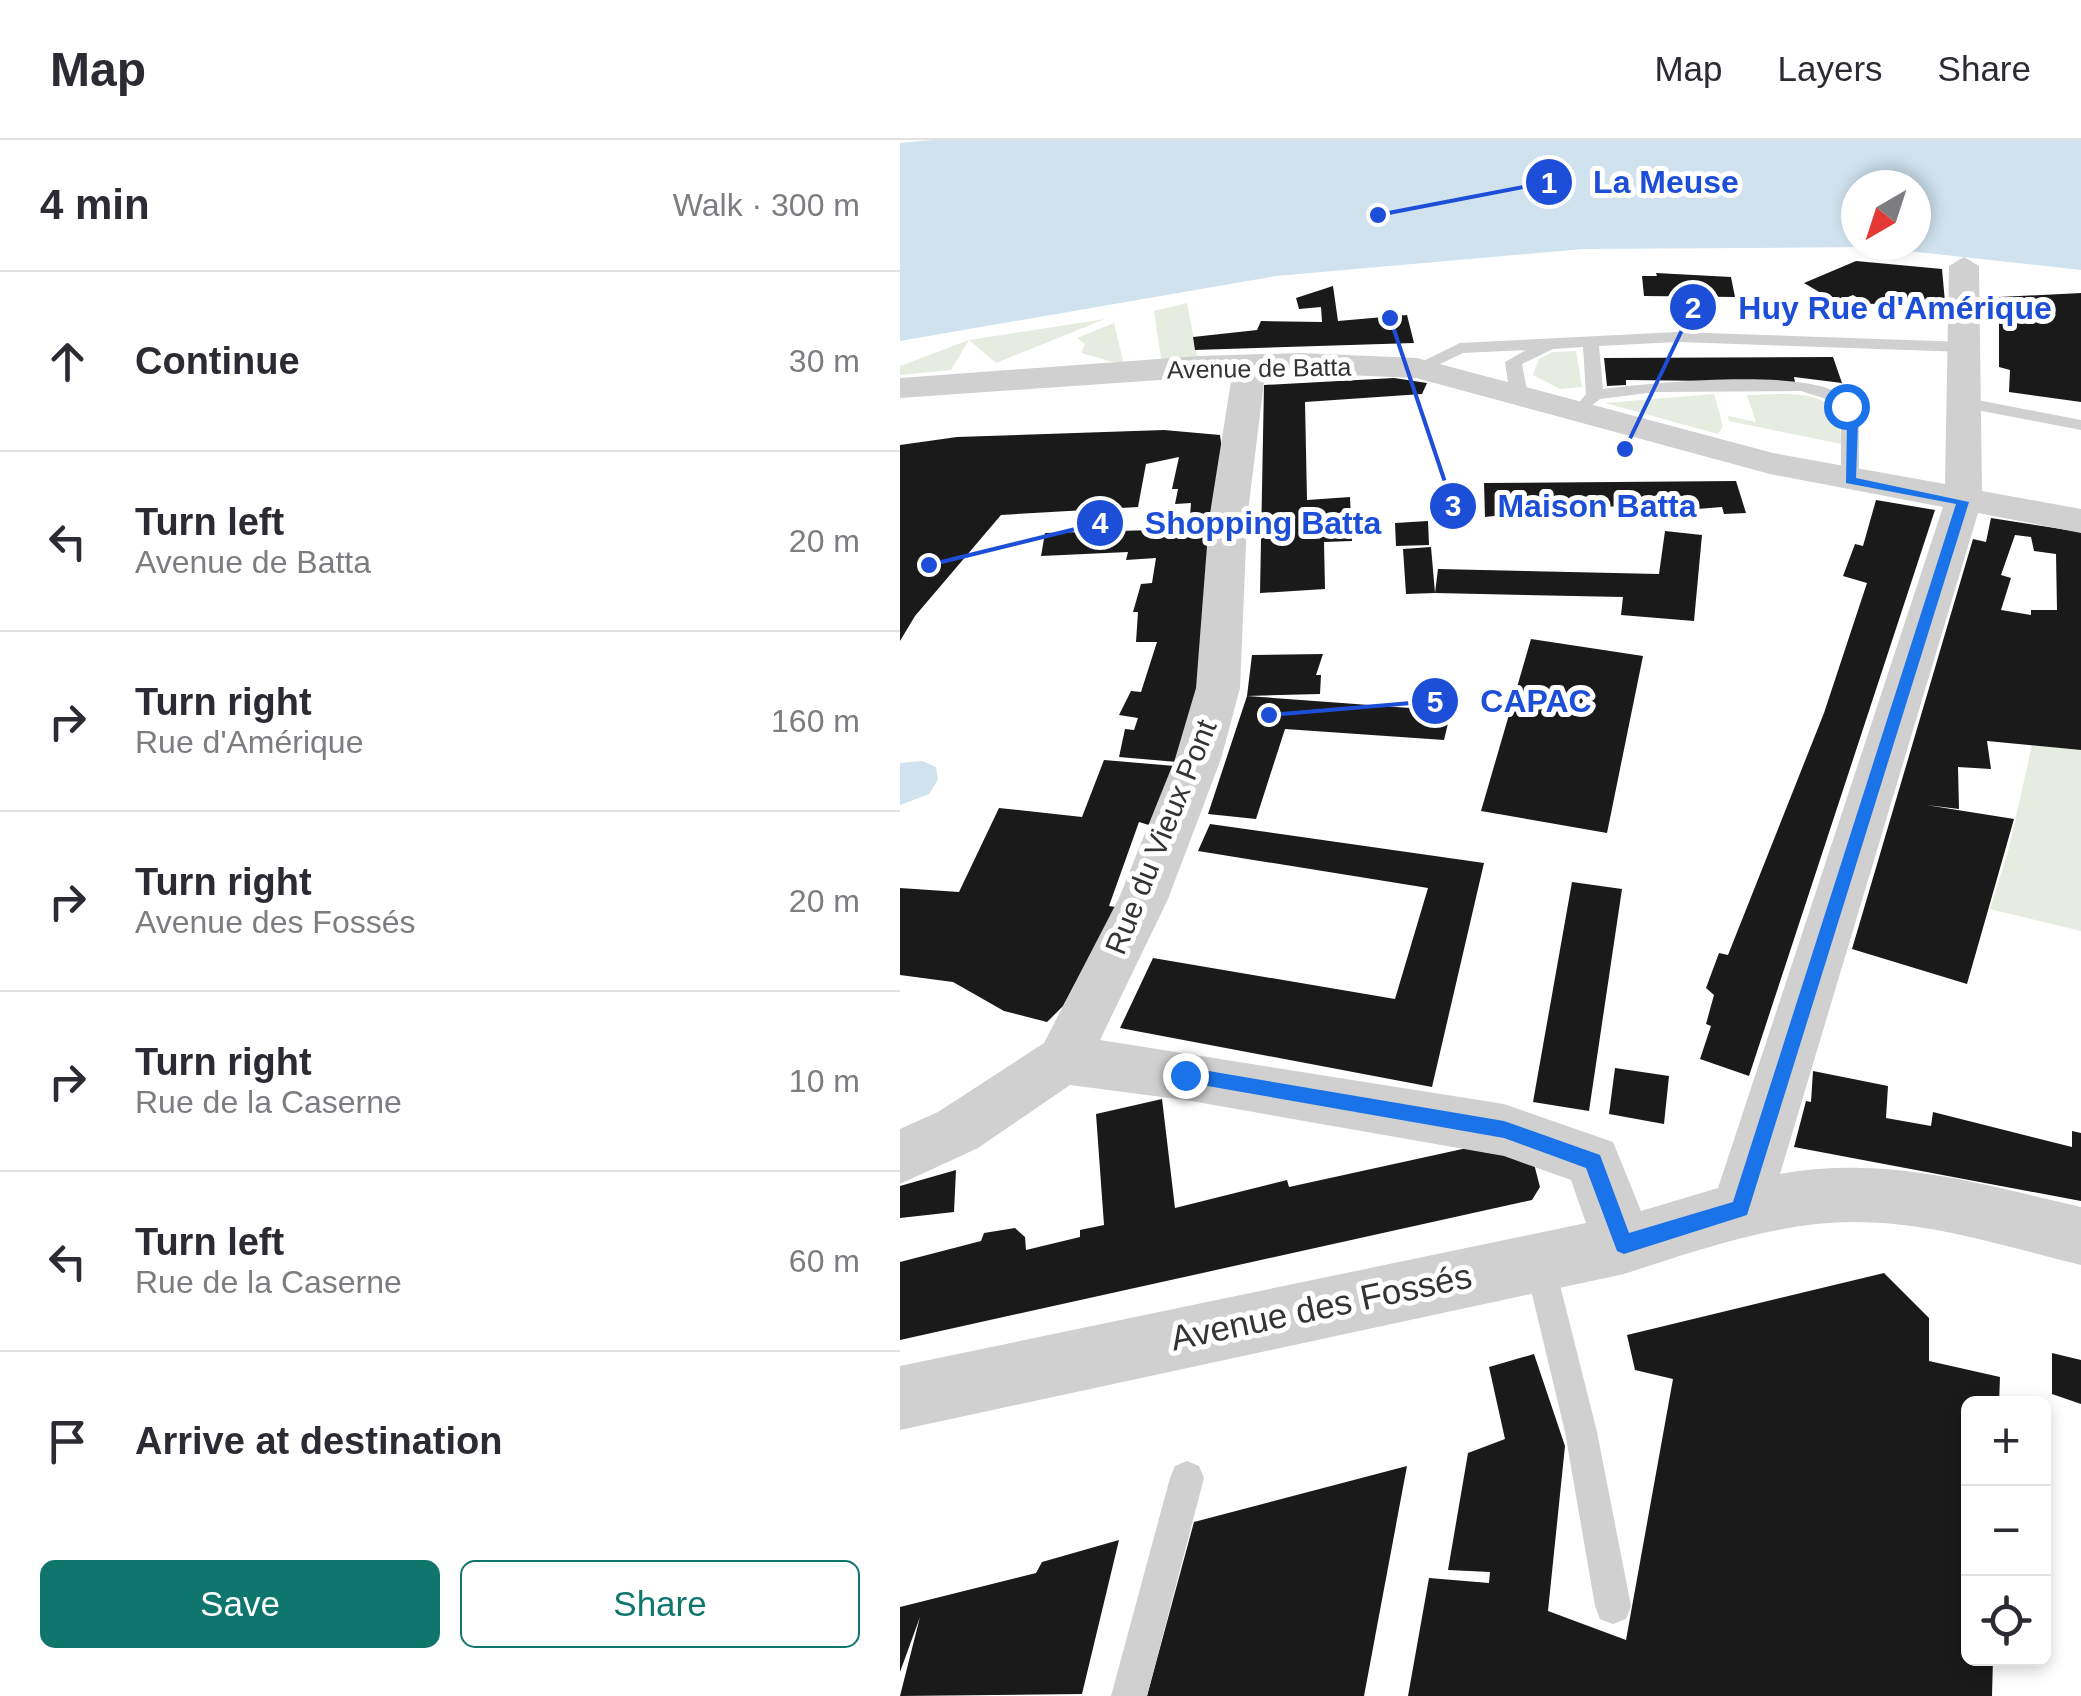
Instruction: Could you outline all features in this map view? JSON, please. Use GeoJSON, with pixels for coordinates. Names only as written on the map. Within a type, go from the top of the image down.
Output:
{"type":"FeatureCollection","features":[{"type":"Feature","properties":{"kind":"street"},"geometry":{"type":"LineString","coordinates":[[1740,1208],[1963,502],[1967,403],[1964,266]]}},
{"type":"Feature","properties":{"kind":"street","name":"Avenue de Batta"},"geometry":{"type":"LineString","coordinates":[[900,388],[1250,364],[1417,368],[1520,395],[1587,404],[1850,480],[2081,521]]}},
{"type":"Feature","properties":{"kind":"street","name":"Rue du Vieux Pont"},"geometry":{"type":"LineString","coordinates":[[1064,1060],[1143,899],[1198,759],[1218,688],[1228,520],[1250,364]]}},
{"type":"Feature","properties":{"kind":"street"},"geometry":{"type":"LineString","coordinates":[[900,1157],[958,1130],[1064,1060],[1185,1075],[1504,1130],[1593,1162],[1624,1244]]}},
{"type":"Feature","properties":{"kind":"street","name":"Avenue des Fossés"},"geometry":{"type":"LineString","coordinates":[[900,1398],[1624,1244],[1740,1208],[1855,1194],[1938,1204],[2081,1236]]}},
{"type":"Feature","properties":{"kind":"lane"},"geometry":{"type":"LineString","coordinates":[[1417,368],[1460,348],[1550,344],[1738,337],[1964,347]]}},
{"type":"Feature","properties":{"kind":"lane"},"geometry":{"type":"LineString","coordinates":[[1591,343],[1587,404],[1656,387],[1802,386],[1824,392],[1850,411],[1850,480]]}},
{"type":"Feature","properties":{"kind":"lane"},"geometry":{"type":"LineString","coordinates":[[1520,395],[1513,362],[1550,344]]}},
{"type":"Feature","properties":{"kind":"lane"},"geometry":{"type":"LineString","coordinates":[[1967,403],[2081,425]]}},
{"type":"Feature","properties":{"kind":"lane"},"geometry":{"type":"LineString","coordinates":[[1539,1261],[1582,1432],[1614,1606]]}},
{"type":"Feature","properties":{"kind":"lane"},"geometry":{"type":"LineString","coordinates":[[1129,1696],[1188,1478]]}},
{"type":"Feature","properties":{"kind":"shaded area"},"geometry":{"type":"Polygon","coordinates":[[[1187,303],[1198,360],[1162,365],[1154,311],[1187,303]]]}},
{"type":"Feature","properties":{"kind":"shaded area"},"geometry":{"type":"Polygon","coordinates":[[[1105,319],[996,363],[969,340],[1105,319]]]}},
{"type":"Feature","properties":{"kind":"shaded area"},"geometry":{"type":"Polygon","coordinates":[[[1114,323],[1124,365],[1081,353],[1085,344],[1077,338],[1114,323]]]}},
{"type":"Feature","properties":{"kind":"shaded area"},"geometry":{"type":"Polygon","coordinates":[[[969,340],[951,370],[900,375],[900,366],[969,340]]]}},
{"type":"Feature","properties":{"kind":"shaded area"},"geometry":{"type":"Polygon","coordinates":[[[1576,351],[1582,387],[1560,389],[1533,375],[1539,359],[1553,352],[1576,351]]]}},
{"type":"Feature","properties":{"kind":"shaded area"},"geometry":{"type":"Polygon","coordinates":[[[1714,394],[1723,426],[1718,434],[1605,403],[1714,394]]]}},
{"type":"Feature","properties":{"kind":"shaded area"},"geometry":{"type":"Polygon","coordinates":[[[1797,394],[1831,405],[1840,414],[1841,444],[1729,421],[1728,416],[1756,422],[1747,395],[1797,394]]]}},
{"type":"Feature","properties":{"kind":"shaded area"},"geometry":{"type":"Polygon","coordinates":[[[2032,745],[2081,750],[2081,931],[1990,909],[2009,848],[2032,745]]]}},
{"type":"Feature","properties":{"kind":"water"},"geometry":{"type":"Polygon","coordinates":[[[2081,140],[2081,270],[1931,253],[1931,170],[1841,170],[1841,247],[1584,249],[1276,276],[900,341],[900,143],[2081,140]]]}},
{"type":"Feature","properties":{"kind":"water"},"geometry":{"type":"Polygon","coordinates":[[[922,761],[936,767],[938,780],[929,794],[900,805],[900,763],[922,761]]]}},
{"type":"Feature","properties":{"kind":"building"},"geometry":{"type":"Polygon","coordinates":[[[1856,261],[1942,269],[1945,302],[1868,304],[1853,295],[1836,302],[1804,283],[1856,261]]]}},
{"type":"Feature","properties":{"kind":"building"},"geometry":{"type":"Polygon","coordinates":[[[1656,273],[1731,277],[1735,297],[1644,296],[1642,276],[1657,276],[1656,273]]]}},
{"type":"Feature","properties":{"kind":"building"},"geometry":{"type":"Polygon","coordinates":[[[1333,286],[1338,321],[1407,315],[1414,343],[1195,350],[1193,337],[1257,330],[1261,321],[1322,322],[1321,307],[1299,309],[1296,298],[1333,286]]]}},
{"type":"Feature","properties":{"kind":"building"},"geometry":{"type":"Polygon","coordinates":[[[2081,293],[2081,402],[2009,392],[2010,370],[1999,367],[1999,297],[2081,293]]]}},
{"type":"Feature","properties":{"kind":"building"},"geometry":{"type":"Polygon","coordinates":[[[1833,357],[1842,383],[1794,377],[1795,382],[1626,380],[1626,385],[1607,386],[1604,358],[1833,357]]]}},
{"type":"Feature","properties":{"kind":"building"},"geometry":{"type":"Polygon","coordinates":[[[1394,378],[1427,383],[1422,394],[1305,402],[1307,500],[1350,497],[1352,541],[1324,542],[1325,589],[1260,593],[1264,385],[1394,378]]]}},
{"type":"Feature","properties":{"kind":"building"},"geometry":{"type":"Polygon","coordinates":[[[1164,430],[1220,435],[1223,457],[1206,671],[1177,762],[1119,757],[1125,729],[1134,730],[1138,718],[1119,715],[1131,691],[1141,692],[1157,642],[1136,642],[1138,612],[1133,612],[1141,584],[1152,583],[1156,558],[1126,560],[1128,552],[1041,556],[1045,533],[1189,529],[1191,503],[1175,504],[1178,489],[1172,489],[1179,457],[1146,464],[1138,507],[1001,515],[915,616],[900,641],[900,445],[957,437],[1164,430]]]}},
{"type":"Feature","properties":{"kind":"building"},"geometry":{"type":"Polygon","coordinates":[[[1736,481],[1746,513],[1724,514],[1722,507],[1660,512],[1657,506],[1570,507],[1568,512],[1536,512],[1538,508],[1504,510],[1503,515],[1485,517],[1484,483],[1736,481]]]}},
{"type":"Feature","properties":{"kind":"building"},"geometry":{"type":"Polygon","coordinates":[[[1876,500],[1935,510],[1749,1076],[1700,1059],[1711,1026],[1706,1024],[1714,995],[1706,988],[1719,953],[1728,955],[1824,713],[1867,583],[1843,576],[1855,544],[1863,546],[1876,500]]]}},
{"type":"Feature","properties":{"kind":"building"},"geometry":{"type":"Polygon","coordinates":[[[1991,518],[2081,532],[2081,750],[1987,741],[1991,769],[1958,767],[1959,809],[1926,805],[2014,819],[1967,984],[1852,949],[1973,539],[1986,542],[1991,518]],[[2015,535],[2001,575],[2011,578],[2001,610],[2031,615],[2031,610],[2057,610],[2056,554],[2034,551],[2031,537],[2015,535]]]}},
{"type":"Feature","properties":{"kind":"building"},"geometry":{"type":"Polygon","coordinates":[[[1428,521],[1429,545],[1396,546],[1395,523],[1428,521]]]}},
{"type":"Feature","properties":{"kind":"building"},"geometry":{"type":"Polygon","coordinates":[[[1665,531],[1702,535],[1694,621],[1621,615],[1623,597],[1435,593],[1438,569],[1659,574],[1665,531]]]}},
{"type":"Feature","properties":{"kind":"building"},"geometry":{"type":"Polygon","coordinates":[[[1431,547],[1435,593],[1406,594],[1403,549],[1431,547]]]}},
{"type":"Feature","properties":{"kind":"building"},"geometry":{"type":"Polygon","coordinates":[[[1531,639],[1643,656],[1607,833],[1481,811],[1531,639]]]}},
{"type":"Feature","properties":{"kind":"building"},"geometry":{"type":"Polygon","coordinates":[[[1323,654],[1316,675],[1321,675],[1320,694],[1247,696],[1252,655],[1323,654]]]}},
{"type":"Feature","properties":{"kind":"building"},"geometry":{"type":"Polygon","coordinates":[[[1247,696],[1451,711],[1444,740],[1285,729],[1256,819],[1208,814],[1247,696]]]}},
{"type":"Feature","properties":{"kind":"building"},"geometry":{"type":"Polygon","coordinates":[[[1104,760],[1175,766],[1152,826],[1139,822],[1109,906],[1116,907],[1063,1006],[1047,1022],[1004,1011],[953,982],[900,975],[900,888],[959,892],[999,808],[1082,817],[1104,760]]]}},
{"type":"Feature","properties":{"kind":"building"},"geometry":{"type":"Polygon","coordinates":[[[1210,824],[1484,863],[1432,1087],[1120,1028],[1153,958],[1395,999],[1428,888],[1198,851],[1210,824]]]}},
{"type":"Feature","properties":{"kind":"building"},"geometry":{"type":"Polygon","coordinates":[[[1572,882],[1622,889],[1589,1111],[1533,1102],[1572,882]]]}},
{"type":"Feature","properties":{"kind":"building"},"geometry":{"type":"Polygon","coordinates":[[[1615,1068],[1669,1076],[1664,1124],[1609,1114],[1615,1068]]]}},
{"type":"Feature","properties":{"kind":"building"},"geometry":{"type":"Polygon","coordinates":[[[1813,1071],[1888,1086],[1886,1118],[1931,1126],[1933,1112],[2072,1147],[2072,1131],[2081,1133],[2081,1201],[1794,1147],[1806,1101],[1811,1102],[1813,1071]]]}},
{"type":"Feature","properties":{"kind":"building"},"geometry":{"type":"Polygon","coordinates":[[[1162,1099],[1175,1208],[1287,1180],[1289,1187],[1467,1148],[1533,1160],[1540,1187],[1532,1200],[900,1340],[900,1262],[981,1241],[984,1233],[1015,1228],[1025,1237],[1026,1250],[1080,1237],[1080,1230],[1104,1225],[1096,1114],[1162,1099]]]}},
{"type":"Feature","properties":{"kind":"building"},"geometry":{"type":"Polygon","coordinates":[[[956,1170],[954,1212],[900,1218],[900,1186],[956,1170]]]}},
{"type":"Feature","properties":{"kind":"building"},"geometry":{"type":"Polygon","coordinates":[[[1884,1273],[1929,1318],[1929,1361],[2000,1377],[1999,1396],[1961,1396],[1961,1666],[1993,1666],[1992,1696],[1408,1696],[1429,1578],[1489,1583],[1490,1572],[1448,1570],[1468,1453],[1505,1439],[1489,1367],[1534,1354],[1565,1446],[1548,1611],[1626,1640],[1673,1379],[1635,1370],[1627,1335],[1884,1273]]]}},
{"type":"Feature","properties":{"kind":"building"},"geometry":{"type":"Polygon","coordinates":[[[2052,1353],[2081,1360],[2081,1404],[2052,1394],[2052,1353]]]}},
{"type":"Feature","properties":{"kind":"building"},"geometry":{"type":"Polygon","coordinates":[[[1407,1466],[1364,1696],[1147,1696],[1194,1522],[1407,1466]]]}},
{"type":"Feature","properties":{"kind":"building"},"geometry":{"type":"Polygon","coordinates":[[[1119,1540],[1082,1694],[900,1696],[920,1617],[900,1672],[900,1607],[1036,1573],[1042,1562],[1119,1540]]]}},
{"type":"Feature","properties":{"kind":"place","name":"La Meuse"},"geometry":{"type":"Point","coordinates":[1378,215]}},
{"type":"Feature","properties":{"kind":"place","name":"Maison Batta"},"geometry":{"type":"Point","coordinates":[1390,318]}},
{"type":"Feature","properties":{"kind":"place","name":"Huy Rue d'Amérique"},"geometry":{"type":"Point","coordinates":[1625,449]}},
{"type":"Feature","properties":{"kind":"place","name":"Shopping Batta"},"geometry":{"type":"Point","coordinates":[929,565]}},
{"type":"Feature","properties":{"kind":"place","name":"CAPAC"},"geometry":{"type":"Point","coordinates":[1269,715]}},
{"type":"Feature","properties":{"kind":"route"},"geometry":{"type":"LineString","coordinates":[[1185,1075],[1504,1130],[1593,1162],[1624,1244],[1740,1208],[1963,502],[1850,480],[1852,423],[1846,406]]}}]}
